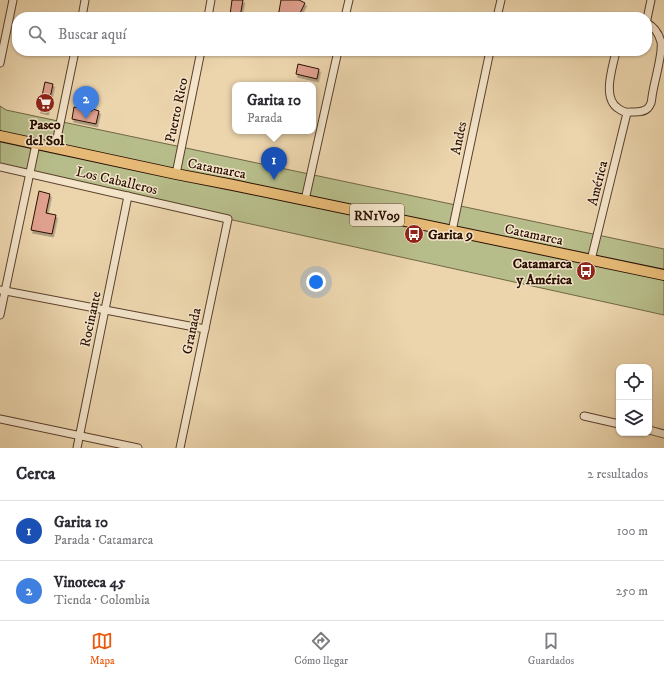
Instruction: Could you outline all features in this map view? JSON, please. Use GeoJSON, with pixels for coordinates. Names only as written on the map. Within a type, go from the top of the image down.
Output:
{"type":"FeatureCollection","features":[{"type":"Feature","properties":{"kind":"main road","name":"Catamarca"},"geometry":{"type":"LineString","coordinates":[[0,136],[664,275]]}},
{"type":"Feature","properties":{"kind":"street"},"geometry":{"type":"LineString","coordinates":[[0,63],[2,44],[13,0]]}},
{"type":"Feature","properties":{"kind":"street"},"geometry":{"type":"LineString","coordinates":[[83,12],[85,0]]}},
{"type":"Feature","properties":{"kind":"street"},"geometry":{"type":"LineString","coordinates":[[209,12],[212,0]]}},
{"type":"Feature","properties":{"kind":"street"},"geometry":{"type":"LineString","coordinates":[[346,12],[348,0]]}},
{"type":"Feature","properties":{"kind":"street"},"geometry":{"type":"LineString","coordinates":[[498,12],[501,0]]}},
{"type":"Feature","properties":{"kind":"street"},"geometry":{"type":"LineString","coordinates":[[648,12],[651,0]]}},
{"type":"Feature","properties":{"kind":"street"},"geometry":{"type":"LineString","coordinates":[[615,56],[609,82],[609,92],[615,107],[627,112],[640,112],[648,109],[652,102],[652,92],[661,50],[661,43],[658,34],[652,26]]}},
{"type":"Feature","properties":{"kind":"street"},"geometry":{"type":"LineString","coordinates":[[55,148],[74,56]]}},
{"type":"Feature","properties":{"kind":"street","name":"Puerto Rico"},"geometry":{"type":"LineString","coordinates":[[176,174],[200,56]]}},
{"type":"Feature","properties":{"kind":"street"},"geometry":{"type":"LineString","coordinates":[[306,200],[337,56]]}},
{"type":"Feature","properties":{"kind":"street","name":"Andes"},"geometry":{"type":"LineString","coordinates":[[452,231],[489,56]]}},
{"type":"Feature","properties":{"kind":"street","name":"América"},"geometry":{"type":"LineString","coordinates":[[591,260],[627,112]]}},
{"type":"Feature","properties":{"kind":"street"},"geometry":{"type":"LineString","coordinates":[[0,316],[3,291],[36,144]]}},
{"type":"Feature","properties":{"kind":"street","name":"Los Caballeros"},"geometry":{"type":"LineString","coordinates":[[0,168],[228,219]]}},
{"type":"Feature","properties":{"kind":"street","name":"Rocinante"},"geometry":{"type":"LineString","coordinates":[[77,448],[128,196]]}},
{"type":"Feature","properties":{"kind":"street","name":"Granada"},"geometry":{"type":"LineString","coordinates":[[180,448],[228,219]]}},
{"type":"Feature","properties":{"kind":"street"},"geometry":{"type":"LineString","coordinates":[[3,291],[205,329]]}},
{"type":"Feature","properties":{"kind":"street"},"geometry":{"type":"LineString","coordinates":[[584,416],[616,423]]}},
{"type":"Feature","properties":{"kind":"street"},"geometry":{"type":"LineString","coordinates":[[0,419],[138,448]]}},
{"type":"Feature","properties":{"kind":"street"},"geometry":{"type":"LineString","coordinates":[[652,431],[664,434]]}},
{"type":"Feature","properties":{"kind":"green space"},"geometry":{"type":"Polygon","coordinates":[[[0,106],[6,110],[664,249],[664,315],[0,167],[0,106]]]}},
{"type":"Feature","properties":{"kind":"building"},"geometry":{"type":"Polygon","coordinates":[[[232,0],[243,0],[241,12],[230,12],[232,0]]]}},
{"type":"Feature","properties":{"kind":"building"},"geometry":{"type":"Polygon","coordinates":[[[281,0],[299,0],[305,3],[300,12],[279,12],[281,0]]]}},
{"type":"Feature","properties":{"kind":"building"},"geometry":{"type":"Polygon","coordinates":[[[298,64],[319,69],[317,79],[296,74],[298,64]]]}},
{"type":"Feature","properties":{"kind":"building","name":"Paseo del Sol"},"geometry":{"type":"Polygon","coordinates":[[[45,82],[53,84],[47,112],[39,110],[45,82]]]}},
{"type":"Feature","properties":{"kind":"building"},"geometry":{"type":"Polygon","coordinates":[[[74,107],[99,111],[96,124],[72,119],[74,107]]]}},
{"type":"Feature","properties":{"kind":"building"},"geometry":{"type":"Polygon","coordinates":[[[39,191],[50,194],[46,213],[56,215],[52,234],[31,230],[39,191]]]}},
{"type":"Feature","properties":{"kind":"place","name":"Paseo del Sol"},"geometry":{"type":"Point","coordinates":[45,103]}},
{"type":"Feature","properties":{"kind":"place","name":"Vinoteca 45"},"geometry":{"type":"Point","coordinates":[86,119]}},
{"type":"Feature","properties":{"kind":"place","name":"Garita 10"},"geometry":{"type":"Point","coordinates":[274,180]}},
{"type":"Feature","properties":{"kind":"place","name":"Garita 9"},"geometry":{"type":"Point","coordinates":[414,234]}},
{"type":"Feature","properties":{"kind":"place","name":"Catamarca y América"},"geometry":{"type":"Point","coordinates":[586,271]}}]}
